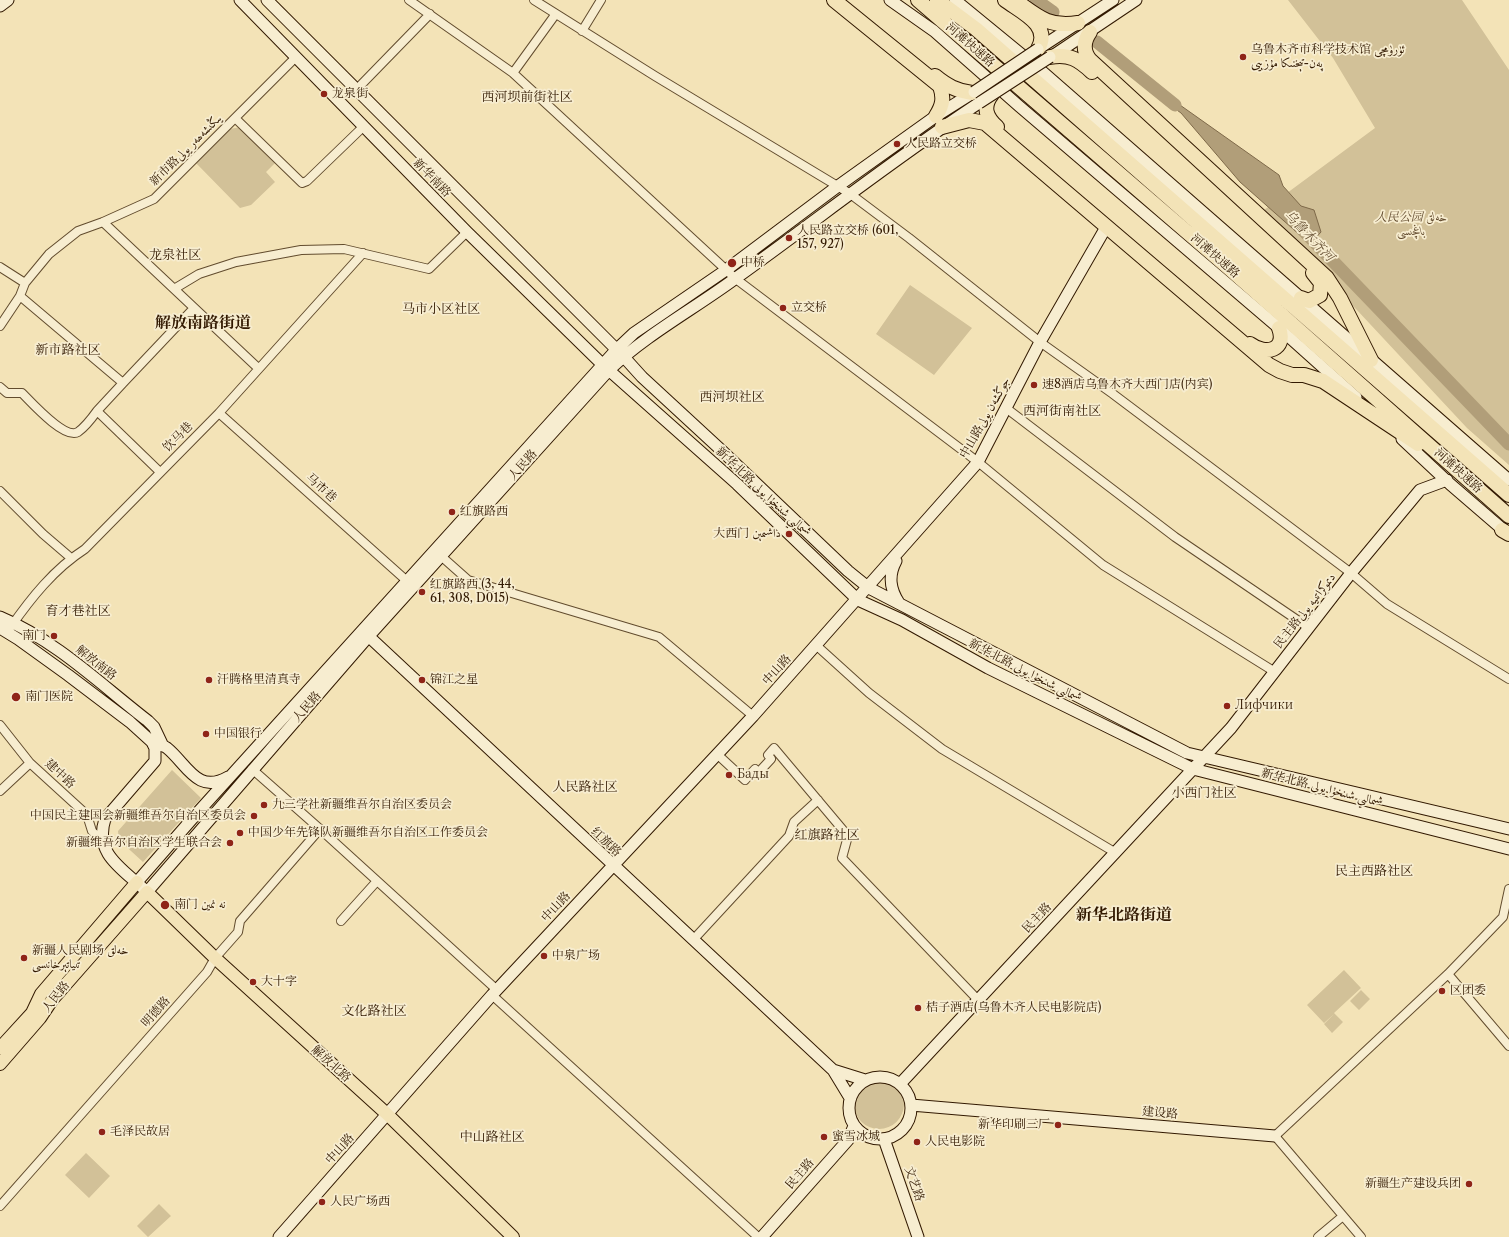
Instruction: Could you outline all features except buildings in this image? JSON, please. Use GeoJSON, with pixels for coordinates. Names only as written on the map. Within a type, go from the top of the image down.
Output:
{"type":"FeatureCollection","features":[{"type":"Feature","properties":{"kind":"highway"},"geometry":{"type":"LineString","coordinates":[[834,0],[940,86],[943,95],[943,102],[939,121],[969,120],[985,123],[1269,365],[1280,371],[1322,381],[1458,469]]}},
{"type":"Feature","properties":{"kind":"highway"},"geometry":{"type":"LineString","coordinates":[[852,0],[856,12],[947,86],[959,92],[975,96]]}},
{"type":"Feature","properties":{"kind":"highway","name":"河滩快速路"},"geometry":{"type":"LineString","coordinates":[[918,0],[1181,226],[1458,469],[1509,516]]}},
{"type":"Feature","properties":{"kind":"highway","name":"河滩快速路"},"geometry":{"type":"LineString","coordinates":[[937,0],[976,29],[1509,495]]}},
{"type":"Feature","properties":{"kind":"highway"},"geometry":{"type":"LineString","coordinates":[[1005,0],[1038,25],[1042,37],[1038,49]]}},
{"type":"Feature","properties":{"kind":"highway"},"geometry":{"type":"LineString","coordinates":[[1015,0],[1044,21],[1061,25],[1078,23]]}},
{"type":"Feature","properties":{"kind":"highway"},"geometry":{"type":"LineString","coordinates":[[1090,32],[1084,43],[1086,55],[1090,60],[1327,278],[1340,298],[1371,360]]}},
{"type":"Feature","properties":{"kind":"highway"},"geometry":{"type":"LineString","coordinates":[[1050,57],[1067,56],[1083,63],[1319,279],[1322,287],[1320,295],[1309,300],[1301,298]]}},
{"type":"Feature","properties":{"kind":"highway"},"geometry":{"type":"LineString","coordinates":[[992,94],[988,99],[986,110],[990,121],[1251,344],[1262,350],[1276,347],[1281,338],[1279,328]]}},
{"type":"Feature","properties":{"kind":"highway"},"geometry":{"type":"LineString","coordinates":[[1412,397],[1460,451]]}},
{"type":"Feature","properties":{"kind":"main road"},"geometry":{"type":"LineString","coordinates":[[0,6],[8,0]]}},
{"type":"Feature","properties":{"kind":"main road","name":"新华南路"},"geometry":{"type":"LineString","coordinates":[[240,0],[467,232],[606,367]]}},
{"type":"Feature","properties":{"kind":"main road","name":"新华南路"},"geometry":{"type":"LineString","coordinates":[[267,0],[620,353]]}},
{"type":"Feature","properties":{"kind":"main road"},"geometry":{"type":"LineString","coordinates":[[890,0],[934,31],[1019,106],[1279,328],[1507,533]]}},
{"type":"Feature","properties":{"kind":"main road"},"geometry":{"type":"LineString","coordinates":[[955,0],[1038,68],[1412,397],[1509,480]]}},
{"type":"Feature","properties":{"kind":"main road"},"geometry":{"type":"LineString","coordinates":[[620,353],[634,333],[726,270],[838,186],[939,121],[1038,49],[1113,0]]}},
{"type":"Feature","properties":{"kind":"main road"},"geometry":{"type":"LineString","coordinates":[[975,96],[992,94],[1090,32],[1136,0]]}},
{"type":"Feature","properties":{"kind":"main road"},"geometry":{"type":"LineString","coordinates":[[620,353],[639,344],[736,278],[849,193],[939,121]]}},
{"type":"Feature","properties":{"kind":"main road","name":"中山路جوڭشەن يولى"},"geometry":{"type":"LineString","coordinates":[[858,600],[978,462],[1040,342],[1106,229]]}},
{"type":"Feature","properties":{"kind":"main road","name":"人民路"},"geometry":{"type":"LineString","coordinates":[[0,1064],[40,1018],[52,1000],[252,769],[365,634],[407,580],[620,353]]}},
{"type":"Feature","properties":{"kind":"main road","name":"新华北路 شىمالىي شىنخۇا يولى"},"geometry":{"type":"LineString","coordinates":[[620,353],[642,377],[848,571],[869,588],[1187,754],[1509,829]]}},
{"type":"Feature","properties":{"kind":"main road","name":"人民路"},"geometry":{"type":"LineString","coordinates":[[0,1048],[32,1012],[41,994],[137,882],[237,770],[441,556],[606,367]]}},
{"type":"Feature","properties":{"kind":"main road","name":"新华北路 شىمالىي شىنخۇا يولى"},"geometry":{"type":"LineString","coordinates":[[606,367],[737,484],[858,600],[902,620],[988,668],[1193,769],[1509,849]]}},
{"type":"Feature","properties":{"kind":"main road","name":"民主路دىموكراتىيە يولى"},"geometry":{"type":"LineString","coordinates":[[1193,769],[1231,728],[1351,572],[1420,490],[1447,480]]}},
{"type":"Feature","properties":{"kind":"main road"},"geometry":{"type":"LineString","coordinates":[[899,603],[892,593],[890,581],[892,569],[902,549]]}},
{"type":"Feature","properties":{"kind":"main road","name":"中山路"},"geometry":{"type":"LineString","coordinates":[[279,1237],[494,993],[718,754],[858,600]]}},
{"type":"Feature","properties":{"kind":"main road"},"geometry":{"type":"LineString","coordinates":[[837,623],[846,615],[871,606]]}},
{"type":"Feature","properties":{"kind":"main road","name":"解放南路"},"geometry":{"type":"LineString","coordinates":[[0,617],[23,626],[87,670],[154,727],[163,746]]}},
{"type":"Feature","properties":{"kind":"main road","name":"解放南路"},"geometry":{"type":"LineString","coordinates":[[3,630],[68,675],[130,722],[147,737],[167,748],[196,778],[204,782],[222,781],[237,770]]}},
{"type":"Feature","properties":{"kind":"main road","name":"红旗路"},"geometry":{"type":"LineString","coordinates":[[365,634],[833,1070]]}},
{"type":"Feature","properties":{"kind":"main road","name":"解放南路"},"geometry":{"type":"LineString","coordinates":[[147,737],[155,748],[154,761],[151,767]]}},
{"type":"Feature","properties":{"kind":"main road"},"geometry":{"type":"LineString","coordinates":[[147,892],[110,857],[102,841],[102,830],[105,819],[159,757],[163,746]]}},
{"type":"Feature","properties":{"kind":"main road","name":"民主路"},"geometry":{"type":"LineString","coordinates":[[900,1084],[1193,769]]}},
{"type":"Feature","properties":{"kind":"main road","name":"解放北路"},"geometry":{"type":"LineString","coordinates":[[147,892],[215,958],[388,1115],[513,1237]]}},
{"type":"Feature","properties":{"kind":"main road"},"geometry":{"type":"LineString","coordinates":[[833,1070],[865,1080]]}},
{"type":"Feature","properties":{"kind":"main road"},"geometry":{"type":"LineString","coordinates":[[833,1070],[850,1098]]}},
{"type":"Feature","properties":{"kind":"main road"},"geometry":{"type":"LineString","coordinates":[[874,1076],[883,1076],[900,1084],[909,1097],[911,1105],[910,1114],[904,1127],[893,1136],[884,1139],[867,1137],[854,1126],[849,1112],[850,1098],[858,1084],[874,1076]]}},
{"type":"Feature","properties":{"kind":"main road","name":"建设路"},"geometry":{"type":"LineString","coordinates":[[911,1105],[1275,1136]]}},
{"type":"Feature","properties":{"kind":"main road","name":"民主路"},"geometry":{"type":"LineString","coordinates":[[762,1237],[848,1140],[854,1126]]}},
{"type":"Feature","properties":{"kind":"main road","name":"文艺路"},"geometry":{"type":"LineString","coordinates":[[884,1139],[918,1237]]}},
{"type":"Feature","properties":{"kind":"street"},"geometry":{"type":"LineString","coordinates":[[409,0],[513,73],[726,270],[978,462],[1103,565],[1275,672]]}},
{"type":"Feature","properties":{"kind":"street"},"geometry":{"type":"LineString","coordinates":[[534,0],[582,32],[849,193],[1040,342],[1113,394],[1351,572],[1387,604],[1509,679]]}},
{"type":"Feature","properties":{"kind":"street"},"geometry":{"type":"LineString","coordinates":[[582,32],[601,0]]}},
{"type":"Feature","properties":{"kind":"street"},"geometry":{"type":"LineString","coordinates":[[356,90],[430,14]]}},
{"type":"Feature","properties":{"kind":"street"},"geometry":{"type":"LineString","coordinates":[[513,73],[555,15]]}},
{"type":"Feature","properties":{"kind":"street","name":"新市路يىڭىشەھەر يولى"},"geometry":{"type":"LineString","coordinates":[[0,326],[20,296],[25,283],[49,254],[78,231],[103,222],[154,199],[296,57]]}},
{"type":"Feature","properties":{"kind":"street"},"geometry":{"type":"LineString","coordinates":[[235,118],[302,183],[307,181],[364,126]]}},
{"type":"Feature","properties":{"kind":"street"},"geometry":{"type":"LineString","coordinates":[[103,222],[258,368]]}},
{"type":"Feature","properties":{"kind":"street"},"geometry":{"type":"LineString","coordinates":[[174,289],[199,274],[236,262],[301,250],[344,249],[429,269],[467,232]]}},
{"type":"Feature","properties":{"kind":"street","name":"饮马巷"},"geometry":{"type":"LineString","coordinates":[[3,630],[14,622],[32,598],[71,558],[85,549],[219,413],[363,253]]}},
{"type":"Feature","properties":{"kind":"street"},"geometry":{"type":"LineString","coordinates":[[0,267],[25,283]]}},
{"type":"Feature","properties":{"kind":"street"},"geometry":{"type":"LineString","coordinates":[[20,296],[123,383]]}},
{"type":"Feature","properties":{"kind":"street"},"geometry":{"type":"LineString","coordinates":[[0,387],[7,393],[22,392],[57,427],[71,434],[78,432],[194,308]]}},
{"type":"Feature","properties":{"kind":"street"},"geometry":{"type":"LineString","coordinates":[[1006,408],[1175,537],[1309,628]]}},
{"type":"Feature","properties":{"kind":"street"},"geometry":{"type":"LineString","coordinates":[[97,411],[160,472]]}},
{"type":"Feature","properties":{"kind":"street","name":"马市巷"},"geometry":{"type":"LineString","coordinates":[[219,413],[407,580]]}},
{"type":"Feature","properties":{"kind":"street"},"geometry":{"type":"LineString","coordinates":[[0,491],[43,534],[71,558]]}},
{"type":"Feature","properties":{"kind":"street"},"geometry":{"type":"LineString","coordinates":[[441,556],[468,580],[659,637],[753,716]]}},
{"type":"Feature","properties":{"kind":"street"},"geometry":{"type":"LineString","coordinates":[[817,646],[869,693],[942,749],[1116,853]]}},
{"type":"Feature","properties":{"kind":"street","name":"建中路"},"geometry":{"type":"LineString","coordinates":[[0,725],[30,762],[87,815],[92,831],[102,841]]}},
{"type":"Feature","properties":{"kind":"street"},"geometry":{"type":"LineString","coordinates":[[718,754],[745,780],[755,769],[758,773],[771,759],[768,755],[774,748],[848,836],[842,858],[978,1000]]}},
{"type":"Feature","properties":{"kind":"street"},"geometry":{"type":"LineString","coordinates":[[0,791],[30,762]]}},
{"type":"Feature","properties":{"kind":"street"},"geometry":{"type":"LineString","coordinates":[[252,769],[320,829],[494,993],[758,1237]]}},
{"type":"Feature","properties":{"kind":"street"},"geometry":{"type":"LineString","coordinates":[[693,940],[789,836],[794,822],[818,800]]}},
{"type":"Feature","properties":{"kind":"street","name":"明德路"},"geometry":{"type":"LineString","coordinates":[[0,1206],[207,972],[215,958],[238,932],[240,921],[320,829]]}},
{"type":"Feature","properties":{"kind":"street"},"geometry":{"type":"LineString","coordinates":[[341,921],[376,881]]}},
{"type":"Feature","properties":{"kind":"street"},"geometry":{"type":"LineString","coordinates":[[1360,1237],[1275,1136],[1506,918],[1509,889]]}},
{"type":"Feature","properties":{"kind":"street"},"geometry":{"type":"LineString","coordinates":[[1448,974],[1509,1046]]}},
{"type":"Feature","properties":{"kind":"street"},"geometry":{"type":"LineString","coordinates":[[1318,1237],[1343,1216]]}},
{"type":"Feature","properties":{"kind":"green space","name":"人民公园 خەلق باغچىسى"},"geometry":{"type":"Polygon","coordinates":[[[1288,0],[1462,0],[1509,70],[1509,465],[1467,428],[1356,309],[1260,213],[1375,128],[1333,58],[1288,0]]]}},
{"type":"Feature","properties":{"kind":"green space"},"geometry":{"type":"Polygon","coordinates":[[[241,127],[276,162],[266,172],[275,182],[251,205],[240,208],[195,162],[230,129],[241,127]]]}},
{"type":"Feature","properties":{"kind":"green space"},"geometry":{"type":"Polygon","coordinates":[[[910,285],[972,328],[934,375],[876,334],[910,285]]]}},
{"type":"Feature","properties":{"kind":"green space"},"geometry":{"type":"Polygon","coordinates":[[[172,770],[201,798],[143,862],[119,840],[118,831],[172,770]]]}},
{"type":"Feature","properties":{"kind":"green space"},"geometry":{"type":"Polygon","coordinates":[[[1344,970],[1361,988],[1334,1013],[1343,1022],[1332,1033],[1324,1024],[1334,1014],[1324,1023],[1307,1005],[1344,970]]]}},
{"type":"Feature","properties":{"kind":"green space"},"geometry":{"type":"Polygon","coordinates":[[[1361,990],[1370,999],[1359,1010],[1350,1001],[1361,990]]]}},
{"type":"Feature","properties":{"kind":"green space"},"geometry":{"type":"Polygon","coordinates":[[[879,1079],[889,1081],[897,1086],[902,1094],[904,1104],[902,1114],[897,1122],[889,1127],[879,1129],[869,1127],[861,1122],[856,1114],[854,1104],[856,1094],[861,1086],[869,1081],[879,1079]]]}},
{"type":"Feature","properties":{"kind":"green space"},"geometry":{"type":"Polygon","coordinates":[[[86,1153],[110,1176],[89,1198],[65,1175],[86,1153]]]}},
{"type":"Feature","properties":{"kind":"green space"},"geometry":{"type":"Polygon","coordinates":[[[159,1204],[171,1216],[148,1237],[137,1226],[159,1204]]]}},
{"type":"Feature","properties":{"kind":"water"},"geometry":{"type":"Polygon","coordinates":[[[1163,93],[1279,175],[1283,186],[1301,206],[1314,210],[1321,232],[1310,244],[1240,182],[1181,113],[1159,97],[1163,93]]]}},
{"type":"Feature","properties":{"kind":"waterway","name":"乌鲁木齐河"},"geometry":{"type":"LineString","coordinates":[[1036,0],[1053,12]]}},
{"type":"Feature","properties":{"kind":"waterway","name":"乌鲁木齐河"},"geometry":{"type":"LineString","coordinates":[[1097,42],[1175,105]]}},
{"type":"Feature","properties":{"kind":"waterway","name":"乌鲁木齐河"},"geometry":{"type":"LineString","coordinates":[[1302,229],[1509,444]]}},
{"type":"Feature","properties":{"kind":"place","name":"乌鲁木齐市科学技术馆 ئۈرۈمچى پەن-تېخنىكا مۇزېيى"},"geometry":{"type":"Point","coordinates":[1243,57]}},
{"type":"Feature","properties":{"kind":"place","name":"龙泉街"},"geometry":{"type":"Point","coordinates":[324,94]}},
{"type":"Feature","properties":{"kind":"place","name":"人民路立交桥"},"geometry":{"type":"Point","coordinates":[897,144]}},
{"type":"Feature","properties":{"kind":"place","name":"人民路立交桥 (601, 157, 927)"},"geometry":{"type":"Point","coordinates":[789,238]}},
{"type":"Feature","properties":{"kind":"place","name":"中桥"},"geometry":{"type":"Point","coordinates":[732,263]}},
{"type":"Feature","properties":{"kind":"place","name":"立交桥"},"geometry":{"type":"Point","coordinates":[783,308]}},
{"type":"Feature","properties":{"kind":"place","name":"速8酒店乌鲁木齐大西门店(内宾)"},"geometry":{"type":"Point","coordinates":[1034,385]}},
{"type":"Feature","properties":{"kind":"place","name":"红旗路西"},"geometry":{"type":"Point","coordinates":[452,512]}},
{"type":"Feature","properties":{"kind":"place","name":"大西门 داشىمېن"},"geometry":{"type":"Point","coordinates":[789,534]}},
{"type":"Feature","properties":{"kind":"place","name":"红旗路西 (3, 44, 61, 308, D015)"},"geometry":{"type":"Point","coordinates":[422,592]}},
{"type":"Feature","properties":{"kind":"place","name":"南门"},"geometry":{"type":"Point","coordinates":[54,636]}},
{"type":"Feature","properties":{"kind":"place","name":"汗腾格里清真寺"},"geometry":{"type":"Point","coordinates":[209,680]}},
{"type":"Feature","properties":{"kind":"place","name":"锦江之星"},"geometry":{"type":"Point","coordinates":[422,680]}},
{"type":"Feature","properties":{"kind":"place","name":"南门医院"},"geometry":{"type":"Point","coordinates":[16,697]}},
{"type":"Feature","properties":{"kind":"place","name":"Лифчики"},"geometry":{"type":"Point","coordinates":[1227,706]}},
{"type":"Feature","properties":{"kind":"place","name":"中国银行"},"geometry":{"type":"Point","coordinates":[206,734]}},
{"type":"Feature","properties":{"kind":"place","name":"Бады"},"geometry":{"type":"Point","coordinates":[729,775]}},
{"type":"Feature","properties":{"kind":"place","name":"九三学社新疆维吾尔自治区委员会"},"geometry":{"type":"Point","coordinates":[264,805]}},
{"type":"Feature","properties":{"kind":"place","name":"中国民主建国会新疆维吾尔自治区委员会"},"geometry":{"type":"Point","coordinates":[254,816]}},
{"type":"Feature","properties":{"kind":"place","name":"中国少年先锋队新疆维吾尔自治区工作委员会"},"geometry":{"type":"Point","coordinates":[240,833]}},
{"type":"Feature","properties":{"kind":"place","name":"新疆维吾尔自治区学生联合会"},"geometry":{"type":"Point","coordinates":[230,843]}},
{"type":"Feature","properties":{"kind":"place","name":"南门 نە نمين"},"geometry":{"type":"Point","coordinates":[165,905]}},
{"type":"Feature","properties":{"kind":"place","name":"中泉广场"},"geometry":{"type":"Point","coordinates":[544,956]}},
{"type":"Feature","properties":{"kind":"place","name":"新疆人民剧场 خەلق تىياتېرخانىسى"},"geometry":{"type":"Point","coordinates":[24,958]}},
{"type":"Feature","properties":{"kind":"place","name":"大十字"},"geometry":{"type":"Point","coordinates":[253,982]}},
{"type":"Feature","properties":{"kind":"place","name":"区团委"},"geometry":{"type":"Point","coordinates":[1442,991]}},
{"type":"Feature","properties":{"kind":"place","name":"桔子酒店(乌鲁木齐人民电影院店)"},"geometry":{"type":"Point","coordinates":[918,1008]}},
{"type":"Feature","properties":{"kind":"place","name":"新华印刷三厂"},"geometry":{"type":"Point","coordinates":[1058,1125]}},
{"type":"Feature","properties":{"kind":"place","name":"毛泽民故居"},"geometry":{"type":"Point","coordinates":[102,1132]}},
{"type":"Feature","properties":{"kind":"place","name":"蜜雪冰城"},"geometry":{"type":"Point","coordinates":[824,1137]}},
{"type":"Feature","properties":{"kind":"place","name":"人民电影院"},"geometry":{"type":"Point","coordinates":[917,1142]}},
{"type":"Feature","properties":{"kind":"place","name":"新疆生产建设兵团"},"geometry":{"type":"Point","coordinates":[1469,1184]}},
{"type":"Feature","properties":{"kind":"place","name":"人民广场西"},"geometry":{"type":"Point","coordinates":[322,1202]}},
{"type":"Feature","properties":{"kind":"district","name":"西河坝前街社区"},"geometry":{"type":"Point","coordinates":[527,97]}},
{"type":"Feature","properties":{"kind":"district","name":"龙泉社区"},"geometry":{"type":"Point","coordinates":[175,255]}},
{"type":"Feature","properties":{"kind":"district","name":"马市小区社区"},"geometry":{"type":"Point","coordinates":[441,309]}},
{"type":"Feature","properties":{"kind":"district","name":"解放南路街道"},"geometry":{"type":"Point","coordinates":[203,323]}},
{"type":"Feature","properties":{"kind":"district","name":"新市路社区"},"geometry":{"type":"Point","coordinates":[68,350]}},
{"type":"Feature","properties":{"kind":"district","name":"西河坝社区"},"geometry":{"type":"Point","coordinates":[732,397]}},
{"type":"Feature","properties":{"kind":"district","name":"西河街南社区"},"geometry":{"type":"Point","coordinates":[1062,411]}},
{"type":"Feature","properties":{"kind":"district","name":"育才巷社区"},"geometry":{"type":"Point","coordinates":[78,611]}},
{"type":"Feature","properties":{"kind":"district","name":"人民路社区"},"geometry":{"type":"Point","coordinates":[585,787]}},
{"type":"Feature","properties":{"kind":"district","name":"小西门社区"},"geometry":{"type":"Point","coordinates":[1204,793]}},
{"type":"Feature","properties":{"kind":"district","name":"红旗路社区"},"geometry":{"type":"Point","coordinates":[827,835]}},
{"type":"Feature","properties":{"kind":"district","name":"民主西路社区"},"geometry":{"type":"Point","coordinates":[1374,871]}},
{"type":"Feature","properties":{"kind":"district","name":"新华北路街道"},"geometry":{"type":"Point","coordinates":[1124,915]}},
{"type":"Feature","properties":{"kind":"district","name":"文化路社区"},"geometry":{"type":"Point","coordinates":[374,1011]}},
{"type":"Feature","properties":{"kind":"district","name":"中山路社区"},"geometry":{"type":"Point","coordinates":[492,1137]}}]}
